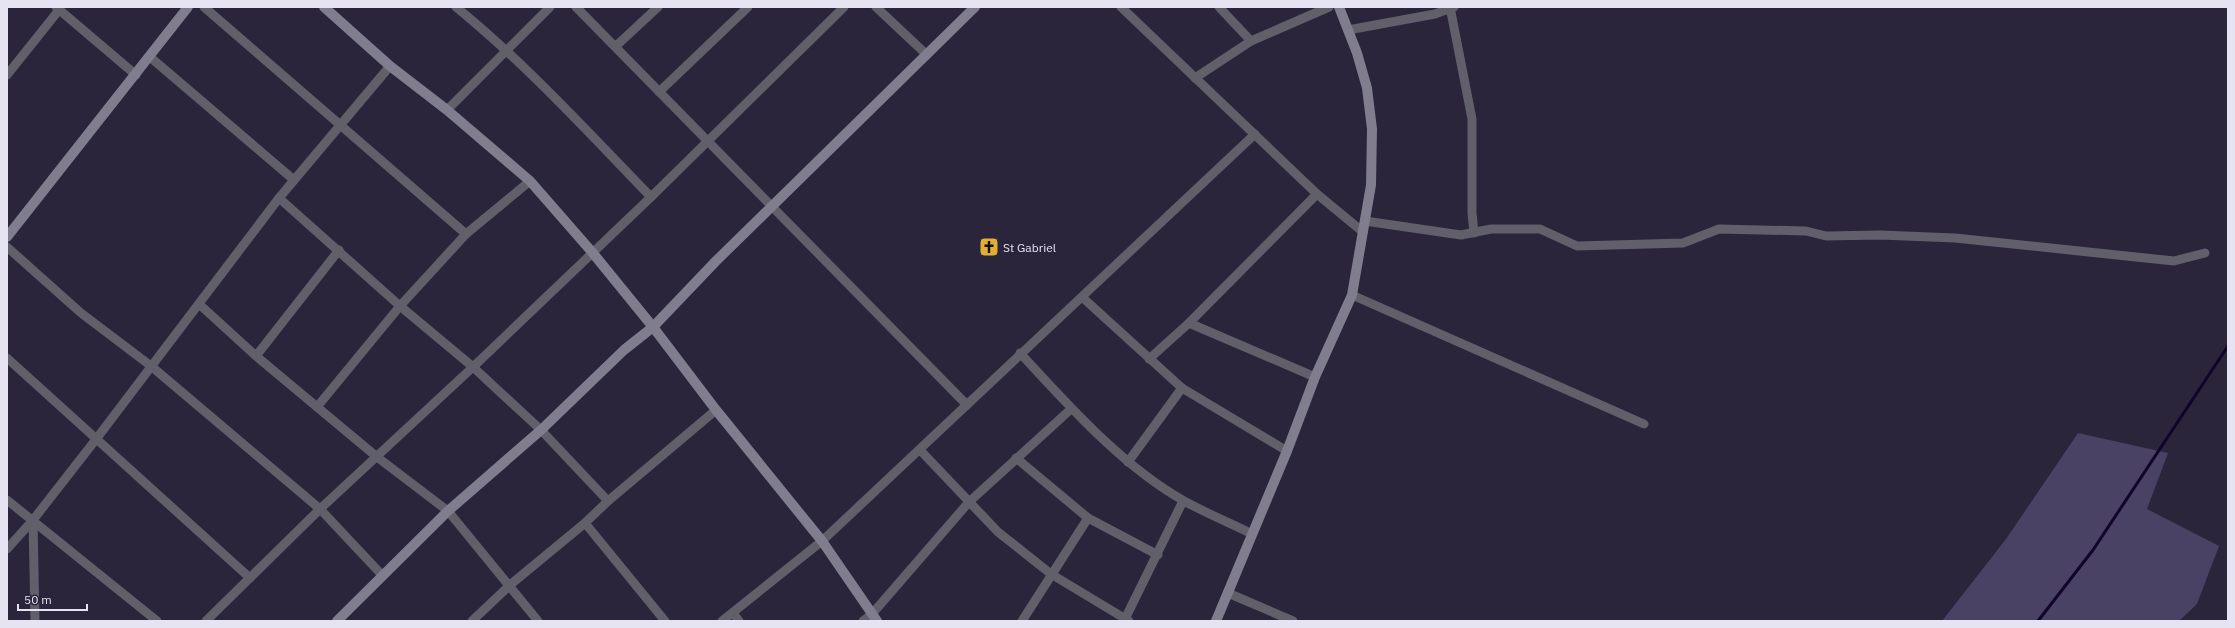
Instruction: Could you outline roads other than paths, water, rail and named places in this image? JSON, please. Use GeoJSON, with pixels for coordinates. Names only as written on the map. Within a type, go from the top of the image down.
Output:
{"type":"FeatureCollection","features":[{"type":"Feature","properties":{"kind":"street"},"geometry":{"type":"LineString","coordinates":[[7,237],[188,7]]}},
{"type":"Feature","properties":{"kind":"street"},"geometry":{"type":"LineString","coordinates":[[204,7],[466,234]]}},
{"type":"Feature","properties":{"kind":"street"},"geometry":{"type":"LineString","coordinates":[[324,7],[390,66],[447,110],[530,181],[592,252],[653,327],[716,410],[822,541],[874,618]]}},
{"type":"Feature","properties":{"kind":"street"},"geometry":{"type":"LineString","coordinates":[[456,7],[482,28],[552,94],[651,197]]}},
{"type":"Feature","properties":{"kind":"street"},"geometry":{"type":"LineString","coordinates":[[447,110],[550,7]]}},
{"type":"Feature","properties":{"kind":"street"},"geometry":{"type":"LineString","coordinates":[[576,7],[616,46],[659,92],[967,405]]}},
{"type":"Feature","properties":{"kind":"street"},"geometry":{"type":"LineString","coordinates":[[616,46],[658,7]]}},
{"type":"Feature","properties":{"kind":"street"},"geometry":{"type":"LineString","coordinates":[[659,92],[748,7]]}},
{"type":"Feature","properties":{"kind":"street"},"geometry":{"type":"LineString","coordinates":[[206,621],[320,509],[474,367],[592,252],[651,197],[844,7]]}},
{"type":"Feature","properties":{"kind":"street"},"geometry":{"type":"LineString","coordinates":[[876,7],[927,55]]}},
{"type":"Feature","properties":{"kind":"street"},"geometry":{"type":"LineString","coordinates":[[338,621],[382,575],[448,511],[541,430],[624,350],[653,327],[716,262],[974,7]]}},
{"type":"Feature","properties":{"kind":"street"},"geometry":{"type":"LineString","coordinates":[[1121,7],[1317,194],[1363,232]]}},
{"type":"Feature","properties":{"kind":"street"},"geometry":{"type":"LineString","coordinates":[[1220,7],[1251,41]]}},
{"type":"Feature","properties":{"kind":"street"},"geometry":{"type":"LineString","coordinates":[[1195,78],[1251,41],[1329,7]]}},
{"type":"Feature","properties":{"kind":"street"},"geometry":{"type":"LineString","coordinates":[[1216,621],[1287,451],[1315,377],[1352,295],[1371,185],[1372,129],[1367,88],[1339,7]]}},
{"type":"Feature","properties":{"kind":"street"},"geometry":{"type":"LineString","coordinates":[[7,75],[57,8],[136,75]]}},
{"type":"Feature","properties":{"kind":"street"},"geometry":{"type":"LineString","coordinates":[[1348,30],[1435,14],[1452,8],[1472,119],[1472,213],[1474,233]]}},
{"type":"Feature","properties":{"kind":"street"},"geometry":{"type":"LineString","coordinates":[[150,57],[294,180]]}},
{"type":"Feature","properties":{"kind":"street"},"geometry":{"type":"LineString","coordinates":[[7,549],[33,520],[97,438],[279,198],[390,66]]}},
{"type":"Feature","properties":{"kind":"street"},"geometry":{"type":"LineString","coordinates":[[722,621],[822,541],[920,450],[1020,353],[1255,134]]}},
{"type":"Feature","properties":{"kind":"street"},"geometry":{"type":"LineString","coordinates":[[317,407],[400,306],[466,234],[530,181]]}},
{"type":"Feature","properties":{"kind":"street"},"geometry":{"type":"LineString","coordinates":[[1149,359],[1189,323],[1317,194]]}},
{"type":"Feature","properties":{"kind":"street"},"geometry":{"type":"LineString","coordinates":[[279,198],[400,306],[474,367],[541,430],[608,501]]}},
{"type":"Feature","properties":{"kind":"street"},"geometry":{"type":"LineString","coordinates":[[1365,222],[1461,235],[1491,229],[1540,229],[1577,246],[1683,243],[1719,229],[1806,231],[1826,236],[1880,235],[1955,238],[2174,261],[2205,252]]}},
{"type":"Feature","properties":{"kind":"street"},"geometry":{"type":"LineString","coordinates":[[7,247],[81,313],[151,366],[320,509],[382,575]]}},
{"type":"Feature","properties":{"kind":"street"},"geometry":{"type":"LineString","coordinates":[[256,356],[339,250]]}},
{"type":"Feature","properties":{"kind":"street"},"geometry":{"type":"LineString","coordinates":[[1352,295],[1644,424]]}},
{"type":"Feature","properties":{"kind":"street"},"geometry":{"type":"LineString","coordinates":[[1082,296],[1182,388],[1287,451]]}},
{"type":"Feature","properties":{"kind":"street"},"geometry":{"type":"LineString","coordinates":[[199,304],[256,356],[377,457],[448,511],[538,621]]}},
{"type":"Feature","properties":{"kind":"street"},"geometry":{"type":"LineString","coordinates":[[1189,323],[1315,377]]}},
{"type":"Feature","properties":{"kind":"street"},"geometry":{"type":"LineString","coordinates":[[1020,353],[1072,409],[1128,462],[1183,501],[1252,534]]}},
{"type":"Feature","properties":{"kind":"street"},"geometry":{"type":"LineString","coordinates":[[7,358],[250,578]]}},
{"type":"Feature","properties":{"kind":"street"},"geometry":{"type":"LineString","coordinates":[[1128,462],[1182,388]]}},
{"type":"Feature","properties":{"kind":"street"},"geometry":{"type":"LineString","coordinates":[[863,621],[874,618],[969,502],[1072,409]]}},
{"type":"Feature","properties":{"kind":"street"},"geometry":{"type":"LineString","coordinates":[[472,621],[510,585],[585,523],[608,501],[716,410]]}},
{"type":"Feature","properties":{"kind":"street"},"geometry":{"type":"LineString","coordinates":[[920,450],[998,532],[1051,574],[1127,620],[1183,501]]}},
{"type":"Feature","properties":{"kind":"street"},"geometry":{"type":"LineString","coordinates":[[1016,458],[1088,518],[1158,555]]}},
{"type":"Feature","properties":{"kind":"street"},"geometry":{"type":"LineString","coordinates":[[7,500],[157,621]]}},
{"type":"Feature","properties":{"kind":"street"},"geometry":{"type":"LineString","coordinates":[[1022,621],[1088,518]]}},
{"type":"Feature","properties":{"kind":"street"},"geometry":{"type":"LineString","coordinates":[[33,520],[35,621]]}},
{"type":"Feature","properties":{"kind":"street"},"geometry":{"type":"LineString","coordinates":[[585,523],[665,621]]}},
{"type":"Feature","properties":{"kind":"street"},"geometry":{"type":"LineString","coordinates":[[1228,593],[1293,621]]}},
{"type":"Feature","properties":{"kind":"street"},"geometry":{"type":"LineString","coordinates":[[733,613],[740,621]]}},
{"type":"Feature","properties":{"kind":"waterway"},"geometry":{"type":"LineString","coordinates":[[2038,621],[2093,550],[2228,346]]}},
{"type":"Feature","properties":{"kind":"place","name":"St Gabriel"},"geometry":{"type":"Point","coordinates":[989,247]}}]}
